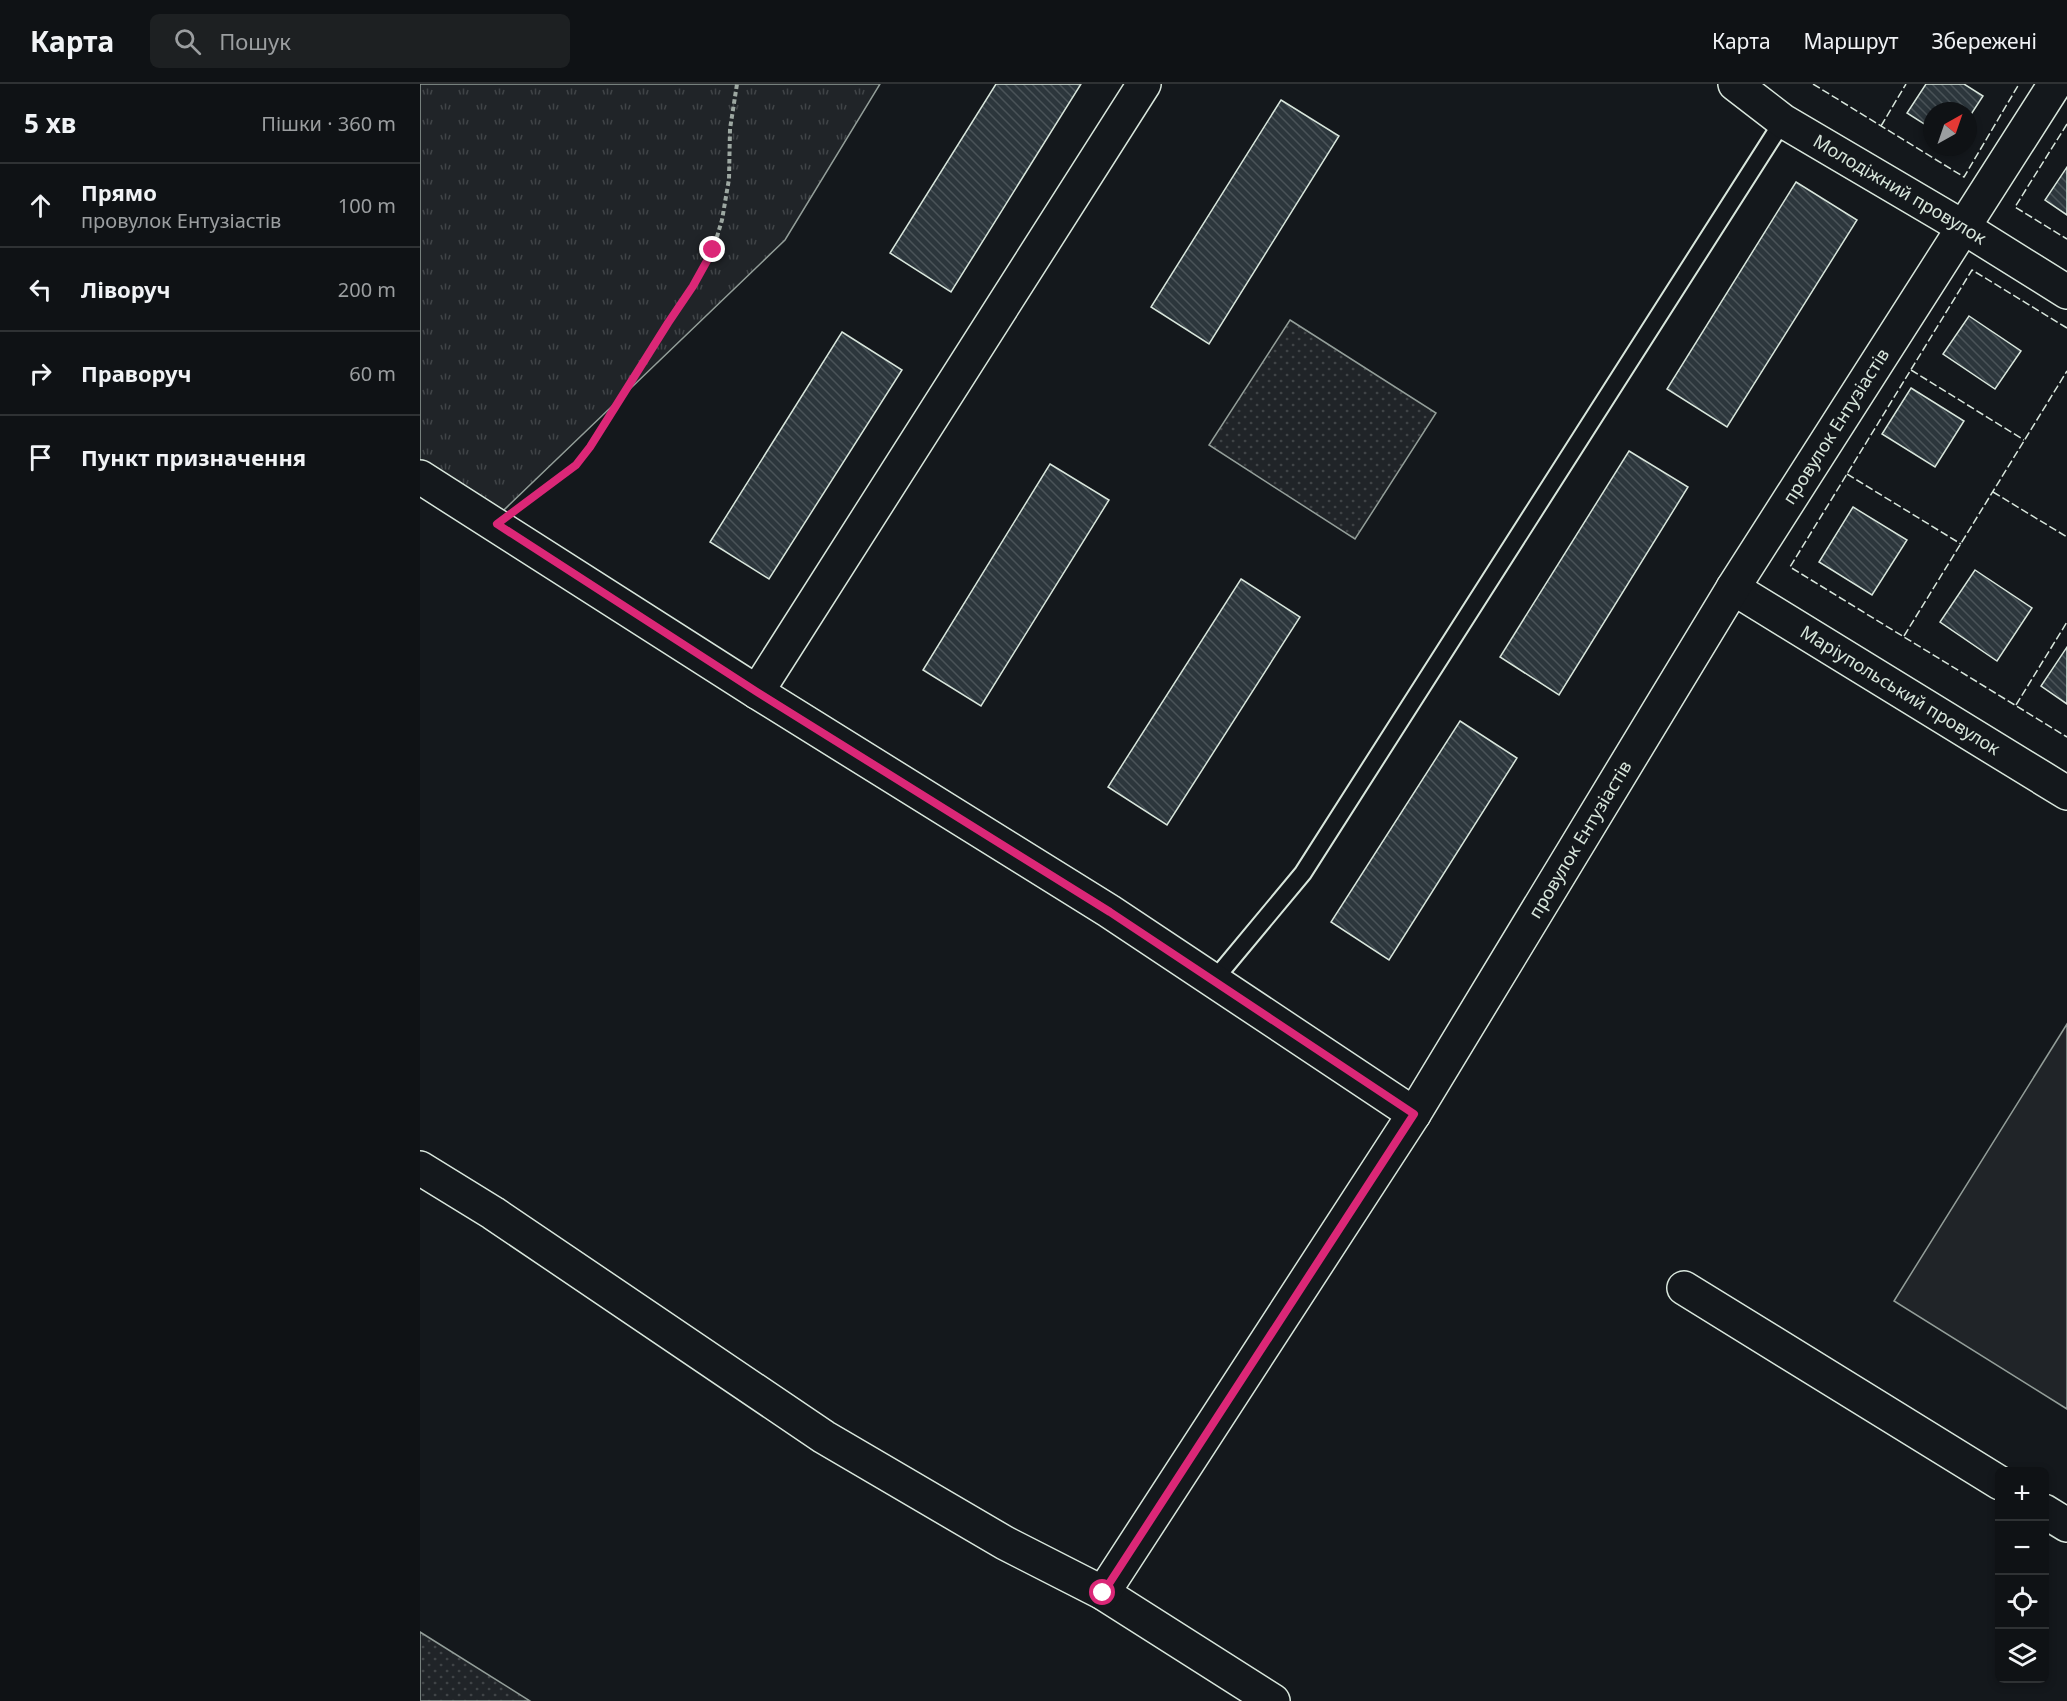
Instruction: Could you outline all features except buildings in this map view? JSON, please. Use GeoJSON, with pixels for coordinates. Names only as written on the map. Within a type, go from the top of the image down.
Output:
{"type":"FeatureCollection","features":[{"type":"Feature","properties":{"kind":"street"},"geometry":{"type":"LineString","coordinates":[[757,692],[1144,84]]}},
{"type":"Feature","properties":{"kind":"street","name":"Молодіжний провулок"},"geometry":{"type":"LineString","coordinates":[[1735,84],[1783,121],[1963,227],[2067,292]]}},
{"type":"Feature","properties":{"kind":"street","name":"провулок Ентузіастів"},"geometry":{"type":"LineString","coordinates":[[1103,1593],[1414,1114],[1733,588],[2055,84]]}},
{"type":"Feature","properties":{"kind":"street"},"geometry":{"type":"LineString","coordinates":[[420,477],[757,692],[1110,912],[1414,1114]]}},
{"type":"Feature","properties":{"kind":"street","name":"Маріупольський провулок"},"geometry":{"type":"LineString","coordinates":[[1733,588],[2067,793]]}},
{"type":"Feature","properties":{"kind":"street"},"geometry":{"type":"LineString","coordinates":[[420,1168],[493,1213],[824,1437],[1005,1543],[1103,1593],[1273,1701]]}},
{"type":"Feature","properties":{"kind":"street"},"geometry":{"type":"LineString","coordinates":[[1684,1288],[1995,1480]]}},
{"type":"Feature","properties":{"kind":"street"},"geometry":{"type":"LineString","coordinates":[[2049,1514],[2067,1525]]}},
{"type":"Feature","properties":{"kind":"lane"},"geometry":{"type":"LineString","coordinates":[[1214,980],[1303,873],[1783,121]]}},
{"type":"Feature","properties":{"kind":"path"},"geometry":{"type":"LineString","coordinates":[[497,524],[576,465],[590,447],[705,266],[713,250],[722,220],[729,179],[730,129],[737,84]]}},
{"type":"Feature","properties":{"kind":"green space"},"geometry":{"type":"Polygon","coordinates":[[[420,84],[880,84],[785,240],[481,532],[420,494],[420,84]]]}},
{"type":"Feature","properties":{"kind":"green space"},"geometry":{"type":"Polygon","coordinates":[[[1290,320],[1436,413],[1355,539],[1209,445],[1290,320]]]}},
{"type":"Feature","properties":{"kind":"green space"},"geometry":{"type":"Polygon","coordinates":[[[2067,1024],[2067,1409],[1894,1301],[2067,1024]]]}},
{"type":"Feature","properties":{"kind":"green space"},"geometry":{"type":"Polygon","coordinates":[[[420,1632],[530,1701],[420,1701],[420,1632]]]}},
{"type":"Feature","properties":{"kind":"fence"},"geometry":{"type":"LineString","coordinates":[[1813,84],[1964,177],[2019,84]]}},
{"type":"Feature","properties":{"kind":"fence"},"geometry":{"type":"LineString","coordinates":[[1881,126],[1906,84]]}},
{"type":"Feature","properties":{"kind":"fence"},"geometry":{"type":"LineString","coordinates":[[2067,124],[2015,207],[2067,239]]}},
{"type":"Feature","properties":{"kind":"fence"},"geometry":{"type":"LineString","coordinates":[[2067,328],[1972,270],[1790,567],[2067,737]]}},
{"type":"Feature","properties":{"kind":"fence"},"geometry":{"type":"LineString","coordinates":[[1911,370],[2024,440]]}},
{"type":"Feature","properties":{"kind":"fence"},"geometry":{"type":"LineString","coordinates":[[1904,636],[2067,371]]}},
{"type":"Feature","properties":{"kind":"fence"},"geometry":{"type":"LineString","coordinates":[[1847,474],[1961,544]]}},
{"type":"Feature","properties":{"kind":"fence"},"geometry":{"type":"LineString","coordinates":[[1993,492],[2067,537]]}},
{"type":"Feature","properties":{"kind":"fence"},"geometry":{"type":"LineString","coordinates":[[2016,705],[2067,622]]}},
{"type":"Feature","properties":{"kind":"route"},"geometry":{"type":"LineString","coordinates":[[713,250],[693,286],[590,447],[576,465],[497,524],[757,692],[1110,912],[1414,1114],[1103,1593]]}}]}
